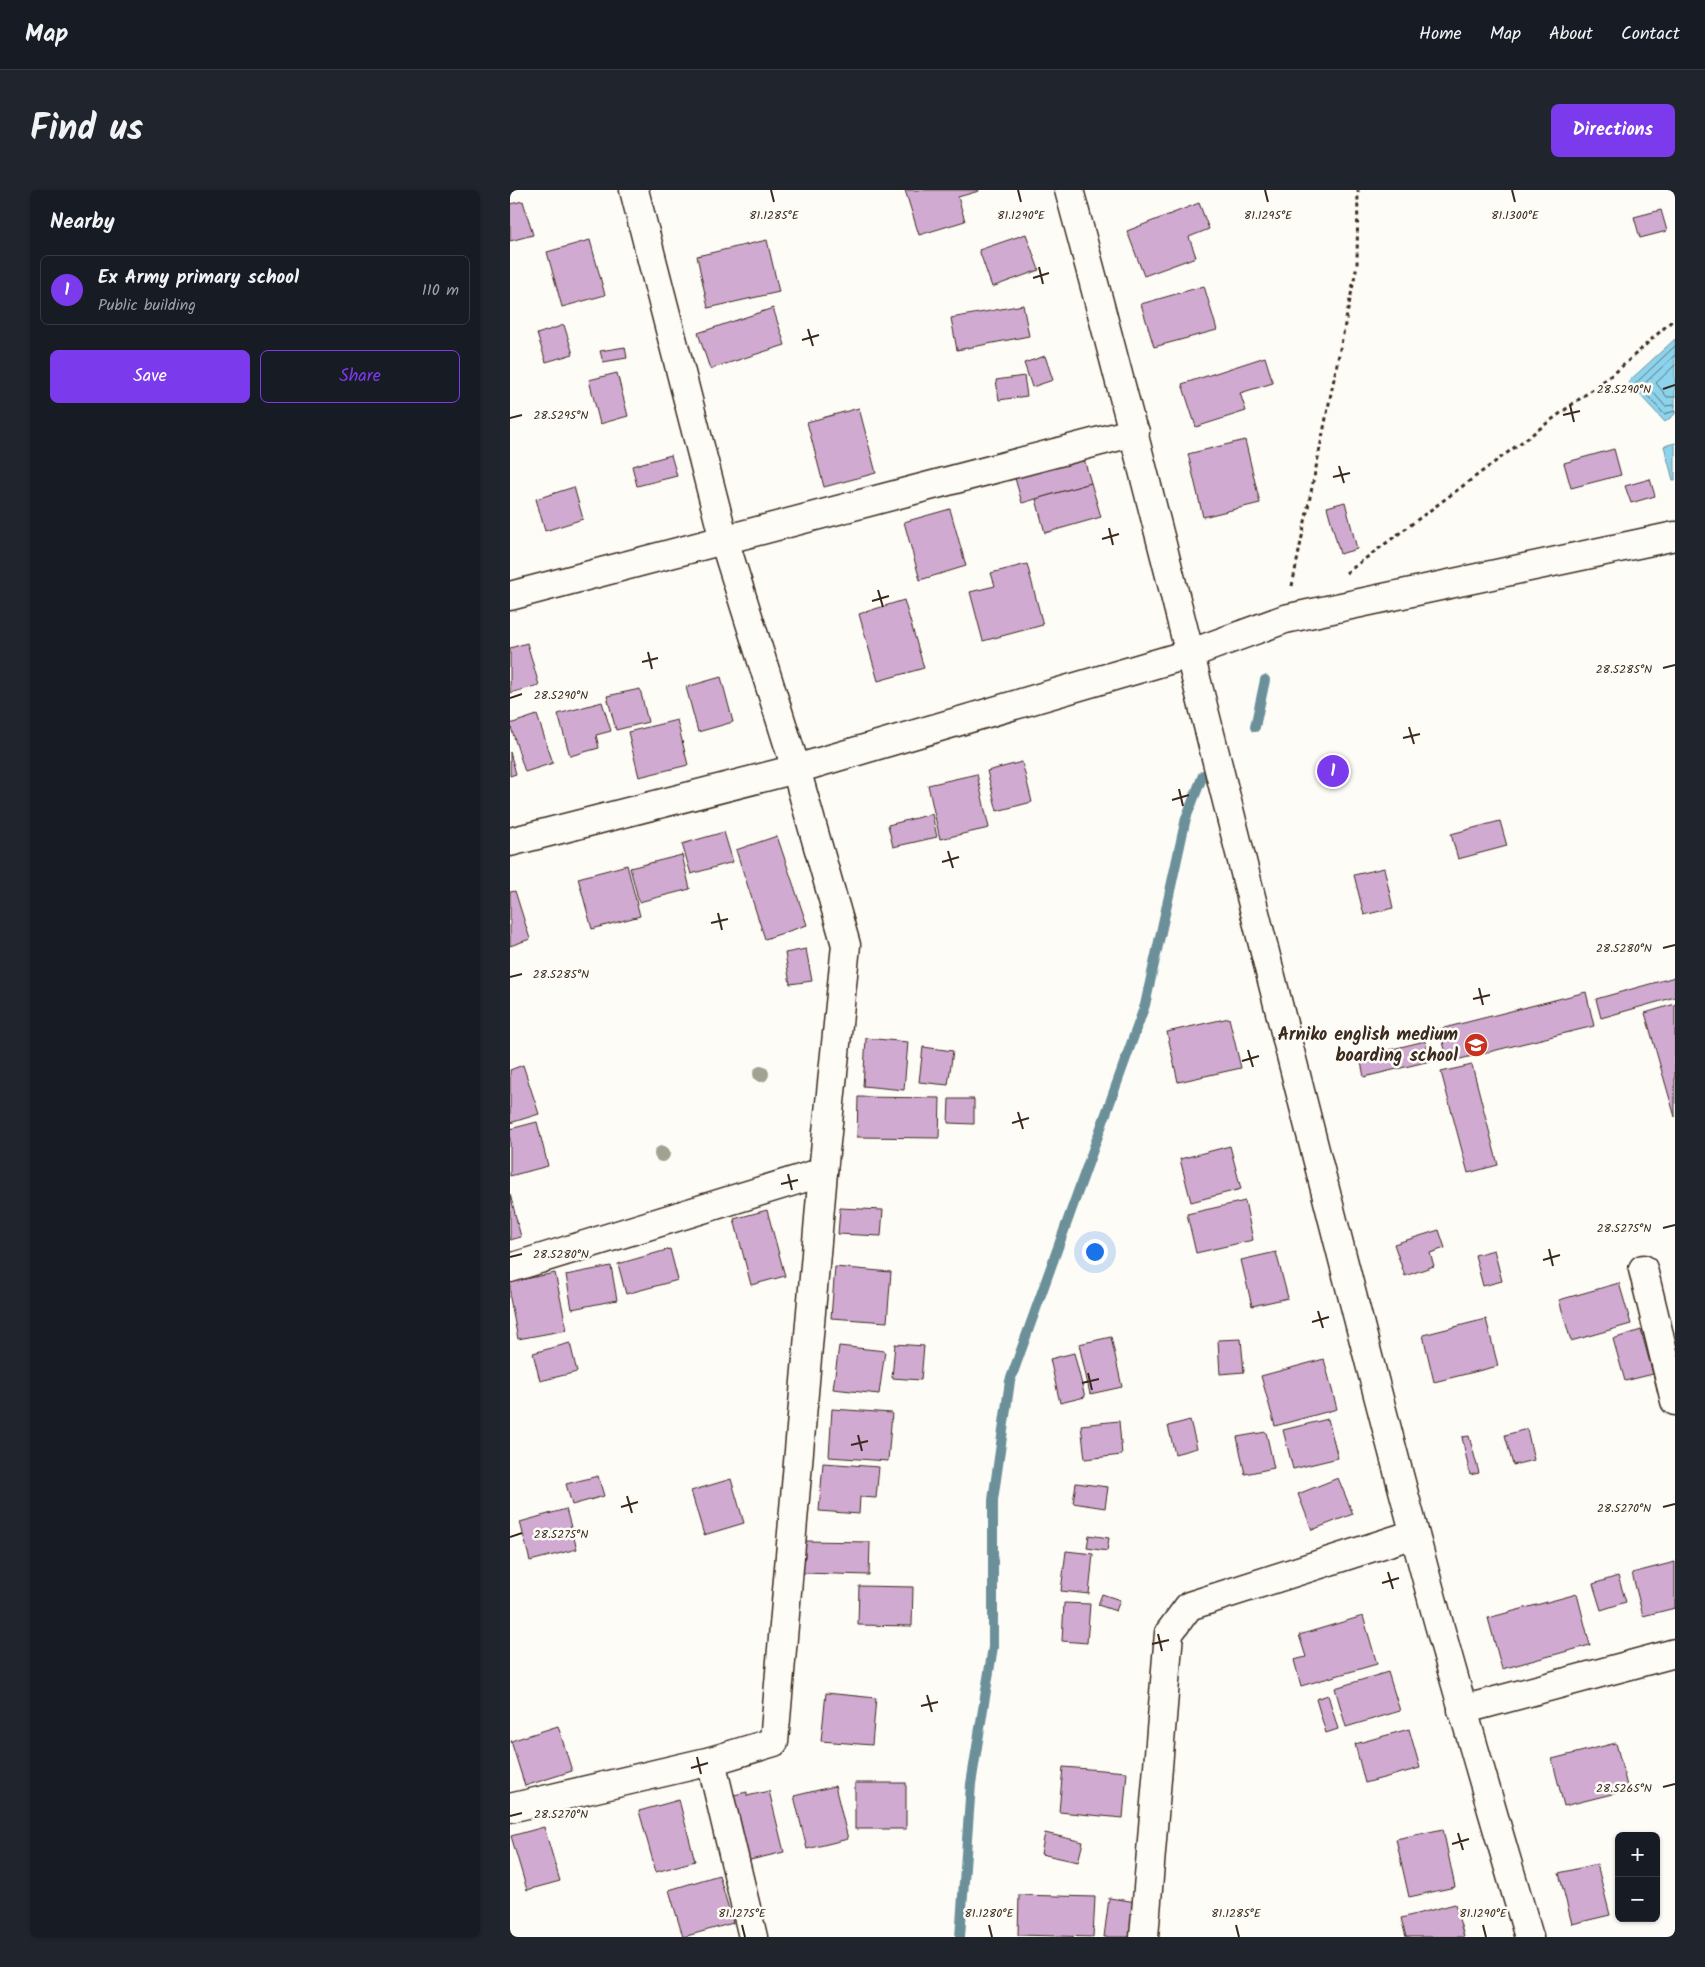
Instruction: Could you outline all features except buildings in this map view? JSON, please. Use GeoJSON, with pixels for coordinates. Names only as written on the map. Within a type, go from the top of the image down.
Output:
{"type":"FeatureCollection","features":[{"type":"Feature","properties":{"kind":"street"},"geometry":{"type":"LineString","coordinates":[[510,1808],[711,1761],[774,1742],[823,1172],[846,945],[796,769],[724,540],[634,190]]}},
{"type":"Feature","properties":{"kind":"street"},"geometry":{"type":"LineString","coordinates":[[1069,190],[1135,432],[1189,654],[1414,1534],[1462,1710],[1529,1937]]}},
{"type":"Feature","properties":{"kind":"street"},"geometry":{"type":"LineString","coordinates":[[510,596],[1135,432]]}},
{"type":"Feature","properties":{"kind":"street"},"geometry":{"type":"LineString","coordinates":[[510,842],[796,769],[1189,654],[1285,619],[1675,536]]}},
{"type":"Feature","properties":{"kind":"street"},"geometry":{"type":"LineString","coordinates":[[510,1268],[823,1172]]}},
{"type":"Feature","properties":{"kind":"street"},"geometry":{"type":"LineString","coordinates":[[1643,1269],[1675,1401]]}},
{"type":"Feature","properties":{"kind":"street"},"geometry":{"type":"LineString","coordinates":[[1144,1937],[1169,1632],[1189,1606],[1414,1534]]}},
{"type":"Feature","properties":{"kind":"street"},"geometry":{"type":"LineString","coordinates":[[1462,1710],[1675,1654]]}},
{"type":"Feature","properties":{"kind":"street"},"geometry":{"type":"LineString","coordinates":[[711,1761],[753,1937]]}},
{"type":"Feature","properties":{"kind":"path"},"geometry":{"type":"LineString","coordinates":[[1285,619],[1357,265],[1358,190]]}},
{"type":"Feature","properties":{"kind":"path"},"geometry":{"type":"LineString","coordinates":[[1340,577],[1617,371],[1675,318]]}},
{"type":"Feature","properties":{"kind":"water"},"geometry":{"type":"Polygon","coordinates":[[[1675,339],[1675,414],[1665,422],[1628,382],[1675,339]]]}},
{"type":"Feature","properties":{"kind":"water"},"geometry":{"type":"Polygon","coordinates":[[[1675,443],[1675,480],[1673,480],[1664,446],[1675,443]]]}},
{"type":"Feature","properties":{"kind":"waterway"},"geometry":{"type":"LineString","coordinates":[[1255,727],[1265,680]]}},
{"type":"Feature","properties":{"kind":"waterway"},"geometry":{"type":"LineString","coordinates":[[960,1937],[971,1784],[993,1647],[993,1500],[1010,1381],[1145,1005],[1186,818],[1203,775]]}},
{"type":"Feature","properties":{"kind":"place","name":"Ex Army primary school"},"geometry":{"type":"Point","coordinates":[1333,771]}},
{"type":"Feature","properties":{"kind":"place","name":"Arniko english medium boarding school"},"geometry":{"type":"Point","coordinates":[1476,1045]}}]}
